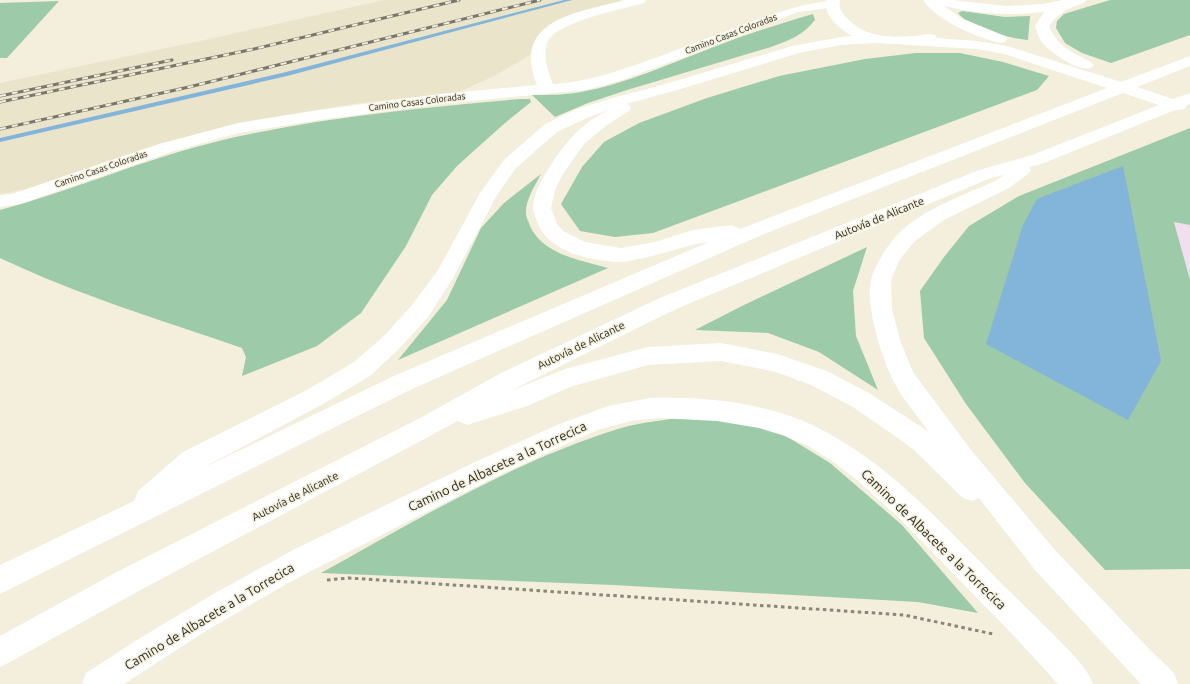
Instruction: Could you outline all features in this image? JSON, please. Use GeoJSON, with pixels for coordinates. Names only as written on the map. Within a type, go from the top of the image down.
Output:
{"type":"FeatureCollection","features":[{"type":"Feature","properties":{"kind":"main road"},"geometry":{"type":"LineString","coordinates":[[547,89],[544,82],[538,53],[540,44],[545,36],[554,29],[572,21],[639,0]]}},
{"type":"Feature","properties":{"kind":"main road"},"geometry":{"type":"LineString","coordinates":[[930,0],[944,14],[956,21],[994,37],[1190,110]]}},
{"type":"Feature","properties":{"kind":"main road"},"geometry":{"type":"LineString","coordinates":[[934,0],[960,6],[1000,11],[1031,10],[1074,2]]}},
{"type":"Feature","properties":{"kind":"main road"},"geometry":{"type":"LineString","coordinates":[[1074,2],[1049,16],[1042,26],[1047,39],[1084,70]]}},
{"type":"Feature","properties":{"kind":"main road","name":"Camino Casas Coloradas"},"geometry":{"type":"LineString","coordinates":[[0,201],[13,200],[165,148],[238,128],[319,115],[440,99],[586,85],[617,76],[730,35],[794,9],[820,4],[833,5]]}},
{"type":"Feature","properties":{"kind":"main road"},"geometry":{"type":"LineString","coordinates":[[833,5],[843,23],[869,37],[900,42],[916,41],[977,45],[1007,50],[1190,98]]}},
{"type":"Feature","properties":{"kind":"main road"},"geometry":{"type":"LineString","coordinates":[[797,49],[820,38],[828,29],[833,20],[833,5]]}},
{"type":"Feature","properties":{"kind":"main road"},"geometry":{"type":"LineString","coordinates":[[916,41],[938,35],[946,25],[944,14]]}},
{"type":"Feature","properties":{"kind":"main road"},"geometry":{"type":"LineString","coordinates":[[127,518],[192,460],[315,397],[349,377],[362,369],[392,342],[420,311],[445,275],[493,187],[510,164],[551,128],[583,113],[618,100],[668,88],[797,49],[840,41],[879,39]]}},
{"type":"Feature","properties":{"kind":"main road"},"geometry":{"type":"LineString","coordinates":[[0,580],[404,382],[757,229],[1190,62]]}},
{"type":"Feature","properties":{"kind":"main road"},"geometry":{"type":"LineString","coordinates":[[668,88],[620,109],[601,121],[578,140],[555,173],[546,190],[542,208],[548,227],[556,236],[581,249],[621,255],[656,249],[693,237],[757,229]]}},
{"type":"Feature","properties":{"kind":"main road","name":"Autovía de Alicante"},"geometry":{"type":"LineString","coordinates":[[0,652],[125,583],[429,426],[510,380],[669,303],[985,174],[1038,159],[1190,98]]}},
{"type":"Feature","properties":{"kind":"main road"},"geometry":{"type":"LineString","coordinates":[[1038,159],[1003,184],[937,215],[908,236],[892,256],[881,280],[881,309],[889,340],[903,377],[962,458],[1046,560],[1140,662],[1163,684]]}},
{"type":"Feature","properties":{"kind":"main road"},"geometry":{"type":"LineString","coordinates":[[429,426],[519,399],[565,379],[648,356],[721,352],[776,363],[819,378],[861,400],[921,440],[1046,560]]}},
{"type":"Feature","properties":{"kind":"main road","name":"Camino de Albacete a la Torrecica"},"geometry":{"type":"LineString","coordinates":[[96,684],[136,657],[226,602],[303,560],[509,458],[593,421],[634,410],[662,408],[727,412],[765,418],[794,428],[835,450],[875,480],[913,515],[1044,645],[1078,684]]}},
{"type":"Feature","properties":{"kind":"path"},"geometry":{"type":"LineString","coordinates":[[318,580],[349,578],[904,615],[997,635]]}},
{"type":"Feature","properties":{"kind":"shaded area"},"geometry":{"type":"Polygon","coordinates":[[[384,0],[628,0],[552,26],[537,36],[533,53],[498,74],[459,92],[353,104],[248,121],[149,147],[27,189],[0,194],[0,83],[200,41],[384,0]]]}},
{"type":"Feature","properties":{"kind":"shaded area"},"geometry":{"type":"Polygon","coordinates":[[[1174,221],[1190,225],[1190,280],[1174,221]]]}},
{"type":"Feature","properties":{"kind":"green space"},"geometry":{"type":"Polygon","coordinates":[[[1110,0],[1190,0],[1190,35],[1111,63],[1082,53],[1065,43],[1056,28],[1057,21],[1064,14],[1110,0]]]}},
{"type":"Feature","properties":{"kind":"green space"},"geometry":{"type":"Polygon","coordinates":[[[59,1],[7,58],[0,58],[0,3],[59,1]]]}},
{"type":"Feature","properties":{"kind":"green space"},"geometry":{"type":"Polygon","coordinates":[[[962,11],[1005,17],[1030,16],[1028,40],[1001,35],[980,27],[963,18],[958,13],[962,11]]]}},
{"type":"Feature","properties":{"kind":"green space"},"geometry":{"type":"Polygon","coordinates":[[[813,14],[815,20],[805,30],[784,42],[627,90],[588,103],[555,117],[532,95],[575,93],[614,84],[736,39],[813,14]]]}},
{"type":"Feature","properties":{"kind":"green space"},"geometry":{"type":"Polygon","coordinates":[[[916,53],[960,53],[1003,62],[1049,76],[1037,90],[653,233],[615,237],[580,231],[561,204],[582,167],[604,142],[639,123],[707,98],[779,76],[865,59],[916,53]]]}},
{"type":"Feature","properties":{"kind":"green space"},"geometry":{"type":"Polygon","coordinates":[[[530,99],[531,102],[457,166],[432,195],[406,246],[361,313],[317,346],[242,376],[246,357],[242,348],[59,284],[0,258],[0,210],[53,194],[184,150],[249,134],[326,120],[403,110],[530,99]]]}},
{"type":"Feature","properties":{"kind":"green space"},"geometry":{"type":"Polygon","coordinates":[[[1190,128],[1190,225],[1174,222],[1190,280],[1190,569],[1105,570],[1025,483],[966,404],[924,338],[920,291],[944,257],[969,226],[1019,196],[1190,128]]]}},
{"type":"Feature","properties":{"kind":"green space"},"geometry":{"type":"Polygon","coordinates":[[[541,174],[531,193],[526,209],[526,216],[536,236],[544,244],[564,255],[608,268],[398,360],[447,300],[481,228],[504,203],[541,174]]]}},
{"type":"Feature","properties":{"kind":"green space"},"geometry":{"type":"Polygon","coordinates":[[[867,247],[853,291],[856,336],[878,390],[819,352],[768,333],[695,330],[742,306],[867,247]]]}},
{"type":"Feature","properties":{"kind":"green space"},"geometry":{"type":"Polygon","coordinates":[[[677,418],[734,421],[781,433],[830,463],[902,525],[978,613],[918,602],[613,585],[321,573],[429,513],[540,458],[579,442],[625,427],[677,418]]]}},
{"type":"Feature","properties":{"kind":"water"},"geometry":{"type":"Polygon","coordinates":[[[1123,166],[1161,361],[1128,420],[986,344],[1023,225],[1037,199],[1123,166]]]}},
{"type":"Feature","properties":{"kind":"waterway"},"geometry":{"type":"LineString","coordinates":[[0,140],[287,74],[570,0]]}},
{"type":"Feature","properties":{"kind":"railway"},"geometry":{"type":"LineString","coordinates":[[0,102],[254,49],[459,0]]}},
{"type":"Feature","properties":{"kind":"railway"},"geometry":{"type":"LineString","coordinates":[[0,129],[189,87],[540,0]]}},
{"type":"Feature","properties":{"kind":"railway"},"geometry":{"type":"LineString","coordinates":[[0,96],[172,60]]}}]}
